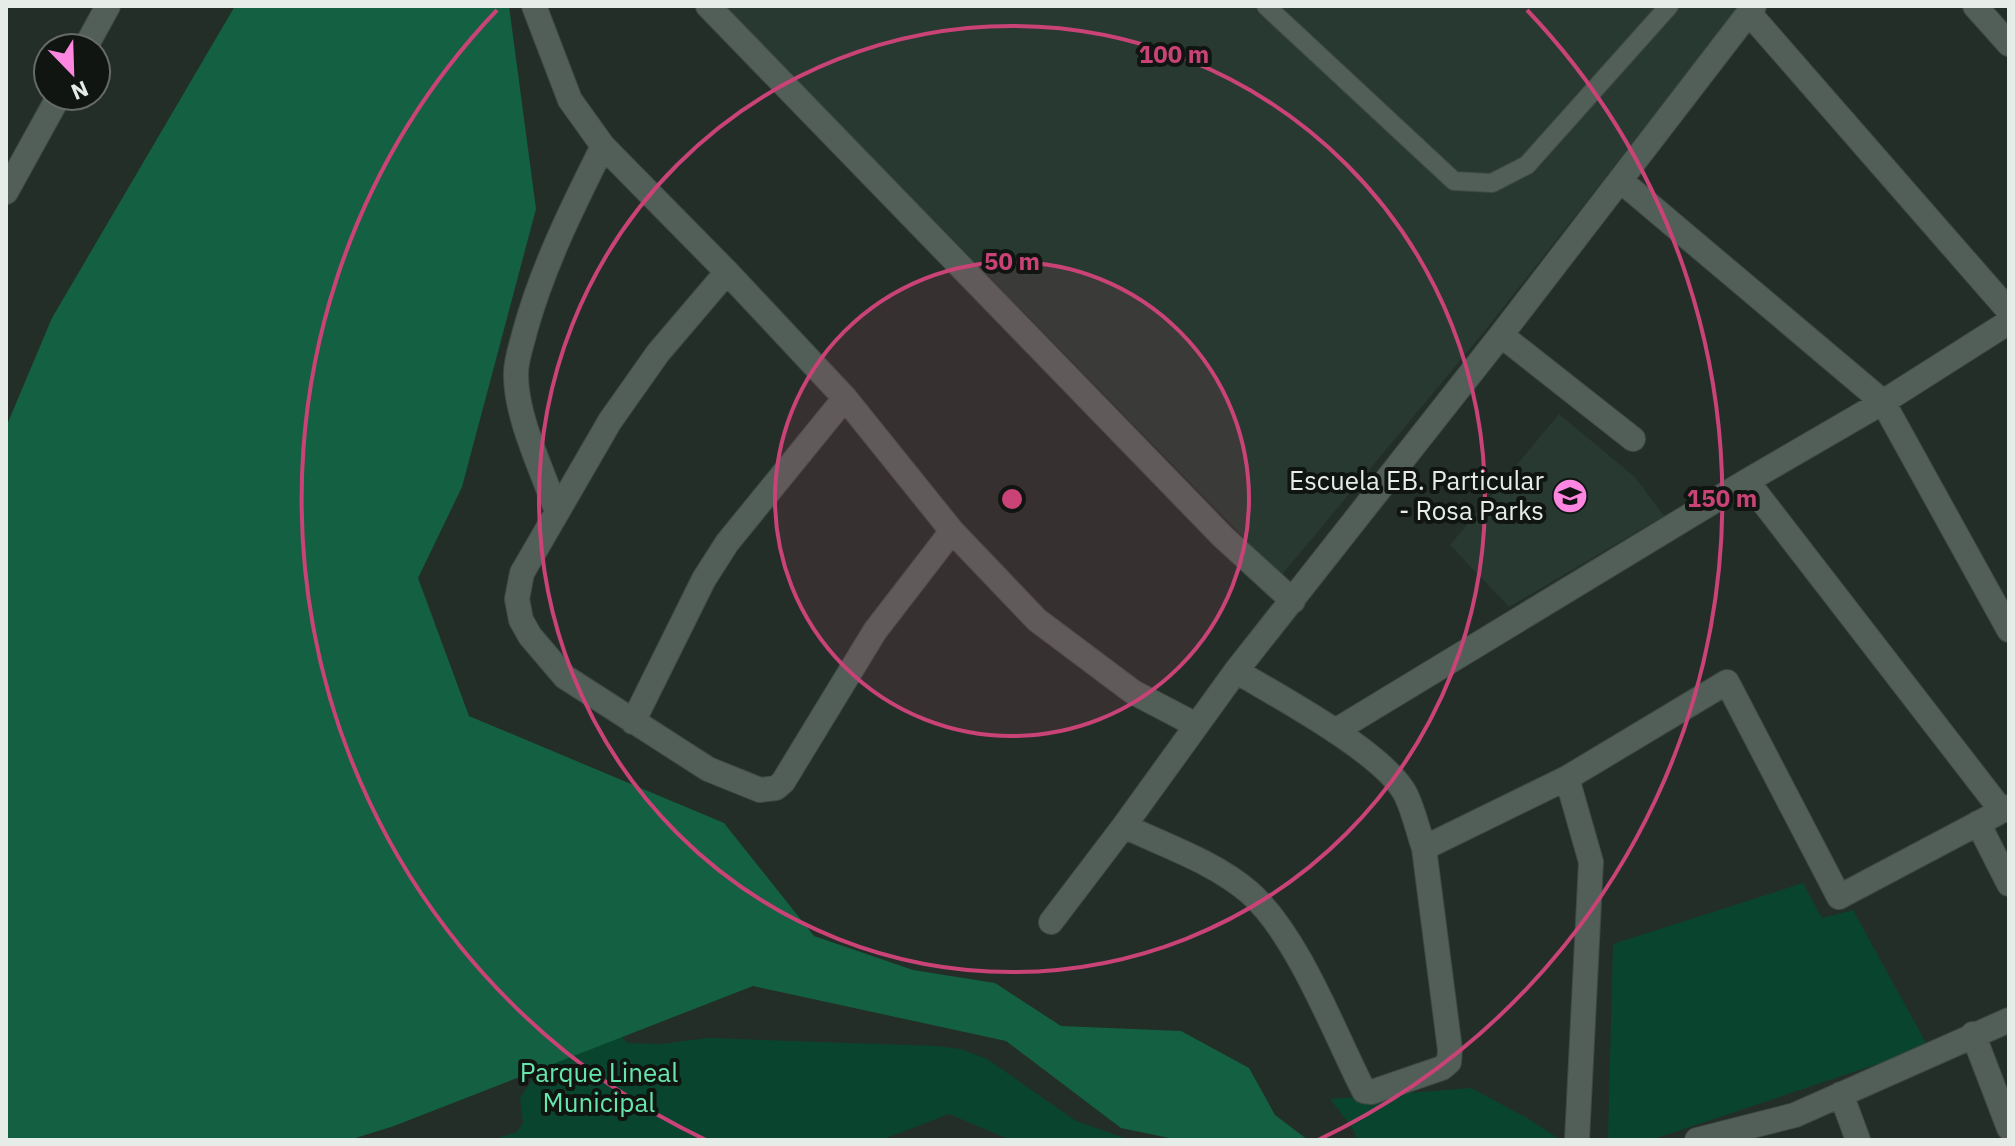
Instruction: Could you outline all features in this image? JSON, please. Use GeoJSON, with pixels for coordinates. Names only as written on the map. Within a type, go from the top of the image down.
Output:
{"type":"FeatureCollection","features":[{"type":"Feature","properties":{"kind":"street"},"geometry":{"type":"LineString","coordinates":[[94,32],[108,6]]}},
{"type":"Feature","properties":{"kind":"street"},"geometry":{"type":"LineString","coordinates":[[534,6],[570,100],[603,146],[845,398],[952,531],[1037,620],[1133,692],[1196,725]]}},
{"type":"Feature","properties":{"kind":"street"},"geometry":{"type":"LineString","coordinates":[[708,6],[1223,537],[1293,601]]}},
{"type":"Feature","properties":{"kind":"street"},"geometry":{"type":"LineString","coordinates":[[1975,6],[2009,44]]}},
{"type":"Feature","properties":{"kind":"street"},"geometry":{"type":"LineString","coordinates":[[1051,922],[1236,671],[1501,335],[1751,10],[2009,311]]}},
{"type":"Feature","properties":{"kind":"street"},"geometry":{"type":"LineString","coordinates":[[6,192],[50,112]]}},
{"type":"Feature","properties":{"kind":"street"},"geometry":{"type":"LineString","coordinates":[[557,512],[523,415],[516,373],[529,315],[546,269],[564,224],[603,146]]}},
{"type":"Feature","properties":{"kind":"street"},"geometry":{"type":"LineString","coordinates":[[1620,180],[1883,402],[2009,630]]}},
{"type":"Feature","properties":{"kind":"street"},"geometry":{"type":"LineString","coordinates":[[727,272],[658,353],[610,421],[522,573],[517,599],[521,620],[530,636],[565,677],[708,769],[760,790],[776,788],[783,782],[875,631],[952,531]]}},
{"type":"Feature","properties":{"kind":"street"},"geometry":{"type":"LineString","coordinates":[[1335,731],[1883,402],[2009,322]]}},
{"type":"Feature","properties":{"kind":"street"},"geometry":{"type":"LineString","coordinates":[[1501,335],[1633,439]]}},
{"type":"Feature","properties":{"kind":"street"},"geometry":{"type":"LineString","coordinates":[[633,722],[704,579],[727,543],[845,398]]}},
{"type":"Feature","properties":{"kind":"street"},"geometry":{"type":"LineString","coordinates":[[1424,848],[1567,778],[1727,682],[1839,897],[2006,809],[1747,481]]}},
{"type":"Feature","properties":{"kind":"street"},"geometry":{"type":"LineString","coordinates":[[1124,826],[1216,869],[1250,893],[1291,943],[1364,1091],[1372,1092],[1442,1068],[1449,1062],[1424,848],[1405,794],[1386,769],[1335,731],[1236,671]]}},
{"type":"Feature","properties":{"kind":"street"},"geometry":{"type":"LineString","coordinates":[[1567,778],[1591,862],[1577,1140]]}},
{"type":"Feature","properties":{"kind":"street"},"geometry":{"type":"LineString","coordinates":[[1978,823],[2009,884]]}},
{"type":"Feature","properties":{"kind":"street"},"geometry":{"type":"LineString","coordinates":[[1697,1140],[1795,1115],[2009,1020]]}},
{"type":"Feature","properties":{"kind":"street"},"geometry":{"type":"LineString","coordinates":[[1973,1034],[2009,1128]]}},
{"type":"Feature","properties":{"kind":"street"},"geometry":{"type":"LineString","coordinates":[[1841,1094],[1858,1140]]}},
{"type":"Feature","properties":{"kind":"lane"},"geometry":{"type":"LineString","coordinates":[[1266,6],[1454,181],[1492,183],[1527,165],[1669,6]]}},
{"type":"Feature","properties":{"kind":"shaded area"},"geometry":{"type":"Polygon","coordinates":[[[235,6],[509,6],[536,209],[462,487],[418,578],[469,716],[724,823],[814,936],[913,970],[995,983],[1061,1026],[1181,1031],[1249,1068],[1275,1115],[1308,1140],[1179,1140],[1121,1128],[1006,1041],[753,986],[394,1126],[349,1140],[6,1140],[6,427],[52,318],[235,6]]]}},
{"type":"Feature","properties":{"kind":"shaded area"},"geometry":{"type":"Polygon","coordinates":[[[725,6],[1740,6],[1488,327],[1281,576],[725,6]]]}},
{"type":"Feature","properties":{"kind":"shaded area","name":"Escuela EB. Particular - Rosa Parks"},"geometry":{"type":"Polygon","coordinates":[[[1559,414],[1635,477],[1664,516],[1509,607],[1450,545],[1559,414]]]}},
{"type":"Feature","properties":{"kind":"green space"},"geometry":{"type":"Polygon","coordinates":[[[1803,883],[1822,918],[1853,910],[1926,1043],[1889,1060],[1651,1140],[1608,1140],[1613,944],[1803,883]]]}},
{"type":"Feature","properties":{"kind":"green space","name":"Parque Lineal Municipal"},"geometry":{"type":"Polygon","coordinates":[[[617,1031],[627,1043],[661,1044],[708,1038],[961,1049],[987,1059],[1076,1121],[1130,1140],[1011,1140],[949,1114],[881,1140],[491,1140],[517,1132],[523,1123],[520,1098],[546,1059],[617,1031]]]}},
{"type":"Feature","properties":{"kind":"green space"},"geometry":{"type":"Polygon","coordinates":[[[1471,1088],[1561,1140],[1357,1140],[1353,1129],[1330,1099],[1471,1088]]]}},
{"type":"Feature","properties":{"kind":"place","name":"Escuela EB. Particular - Rosa Parks"},"geometry":{"type":"Point","coordinates":[1570,496]}}]}
